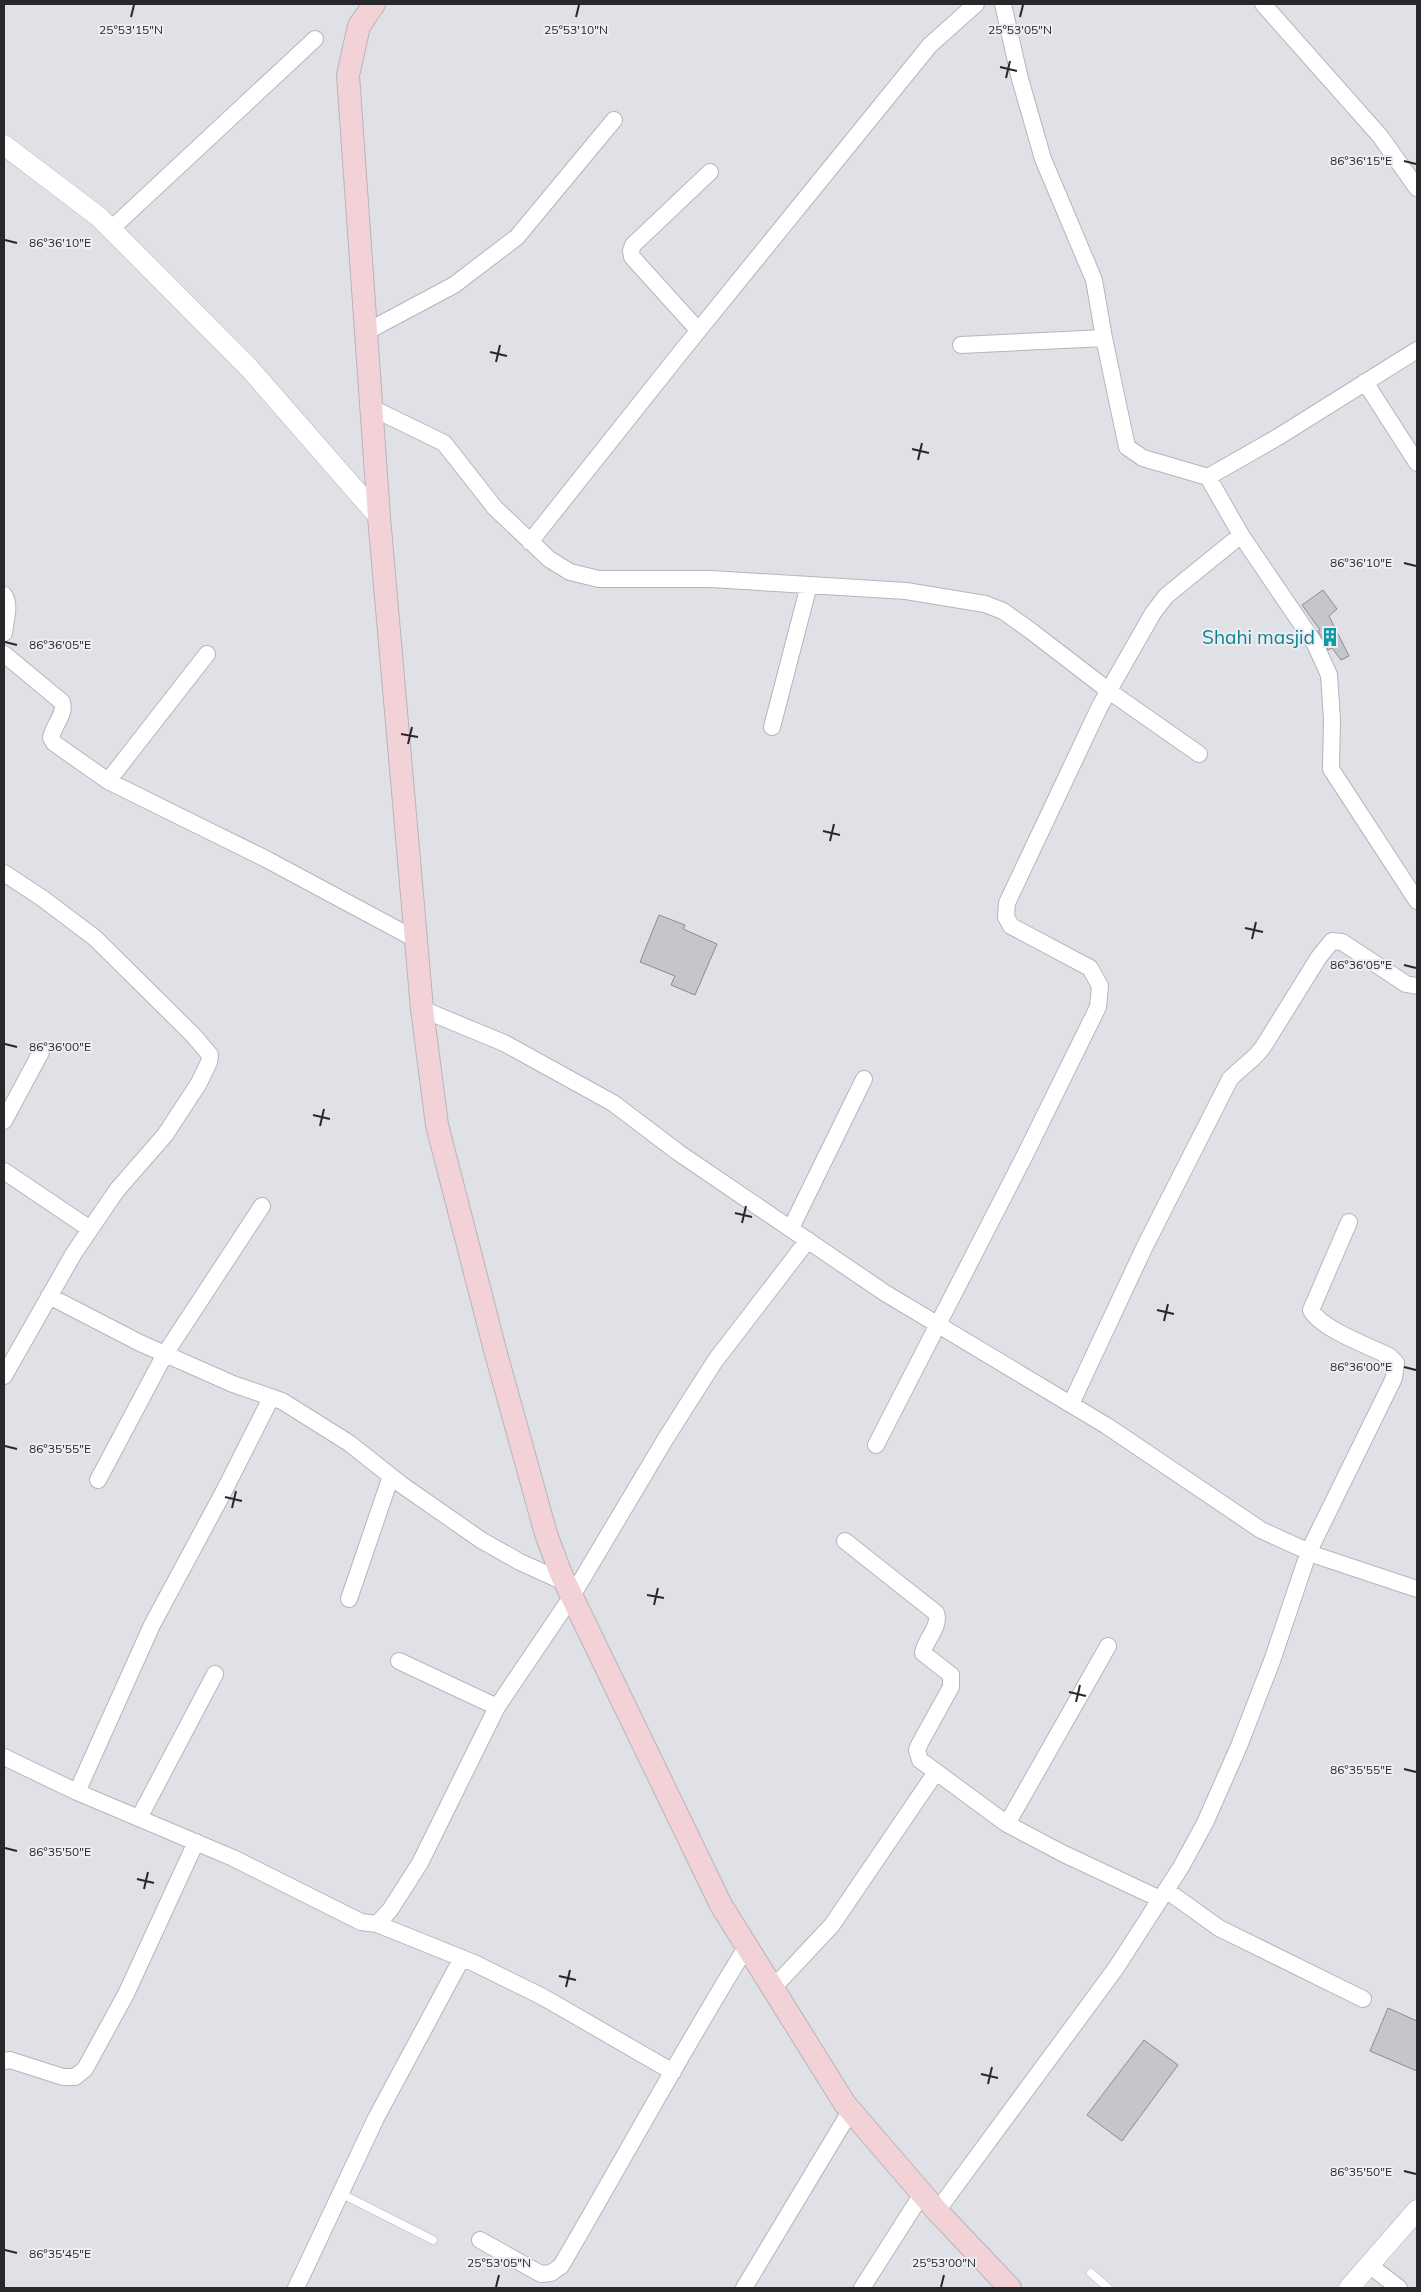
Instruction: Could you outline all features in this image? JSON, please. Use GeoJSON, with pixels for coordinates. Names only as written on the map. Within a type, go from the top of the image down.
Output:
{"type":"FeatureCollection","features":[{"type":"Feature","properties":{"kind":"main road"},"geometry":{"type":"LineString","coordinates":[[374,4],[359,26],[348,75],[379,517],[422,1008],[437,1126],[546,1534],[568,1589],[721,1906],[851,2110],[937,2211],[1010,2288]]}},
{"type":"Feature","properties":{"kind":"street"},"geometry":{"type":"LineString","coordinates":[[530,542],[698,330],[930,45],[976,4]]}},
{"type":"Feature","properties":{"kind":"street"},"geometry":{"type":"LineString","coordinates":[[1003,4],[1020,79],[1043,159],[1094,280],[1127,447],[1143,458],[1208,477],[1241,535],[1315,644],[1329,675],[1332,719],[1331,769],[1417,901]]}},
{"type":"Feature","properties":{"kind":"street"},"geometry":{"type":"LineString","coordinates":[[1263,4],[1380,136],[1417,187]]}},
{"type":"Feature","properties":{"kind":"street"},"geometry":{"type":"LineString","coordinates":[[111,229],[315,39]]}},
{"type":"Feature","properties":{"kind":"street"},"geometry":{"type":"LineString","coordinates":[[366,332],[454,285],[517,237],[614,120]]}},
{"type":"Feature","properties":{"kind":"street"},"geometry":{"type":"LineString","coordinates":[[4,145],[99,217],[250,369],[379,517]]}},
{"type":"Feature","properties":{"kind":"street"},"geometry":{"type":"LineString","coordinates":[[698,330],[632,257],[631,251],[633,245],[710,172]]}},
{"type":"Feature","properties":{"kind":"street"},"geometry":{"type":"LineString","coordinates":[[961,344],[1104,338]]}},
{"type":"Feature","properties":{"kind":"street"},"geometry":{"type":"LineString","coordinates":[[1208,477],[1417,350]]}},
{"type":"Feature","properties":{"kind":"street"},"geometry":{"type":"LineString","coordinates":[[1365,382],[1417,462]]}},
{"type":"Feature","properties":{"kind":"street"},"geometry":{"type":"LineString","coordinates":[[372,408],[444,443],[494,508],[549,559],[570,572],[599,579],[711,579],[906,591],[985,604],[1003,611],[1109,691],[1199,754]]}},
{"type":"Feature","properties":{"kind":"street"},"geometry":{"type":"LineString","coordinates":[[876,1445],[1025,1156],[1098,1007],[1100,986],[1090,968],[1012,926],[1006,916],[1006,903],[1109,691],[1153,613],[1166,596],[1241,535]]}},
{"type":"Feature","properties":{"kind":"street"},"geometry":{"type":"LineString","coordinates":[[772,727],[809,585]]}},
{"type":"Feature","properties":{"kind":"street"},"geometry":{"type":"LineString","coordinates":[[4,595],[7,599],[7,608],[4,633]]}},
{"type":"Feature","properties":{"kind":"street"},"geometry":{"type":"LineString","coordinates":[[4,654],[62,702],[63,713],[52,734],[54,743],[108,781],[266,859],[416,940]]}},
{"type":"Feature","properties":{"kind":"street"},"geometry":{"type":"LineString","coordinates":[[108,781],[207,654]]}},
{"type":"Feature","properties":{"kind":"street"},"geometry":{"type":"LineString","coordinates":[[4,873],[42,898],[95,938],[194,1036],[210,1055],[209,1062],[199,1082],[165,1134],[117,1190],[90,1229],[49,1296],[4,1376]]}},
{"type":"Feature","properties":{"kind":"street"},"geometry":{"type":"LineString","coordinates":[[1071,1404],[1145,1246],[1230,1079],[1241,1067],[1256,1056],[1263,1047],[1319,957],[1332,941],[1342,942],[1406,984],[1417,986]]}},
{"type":"Feature","properties":{"kind":"street"},"geometry":{"type":"LineString","coordinates":[[422,1008],[504,1043],[614,1103],[679,1153],[885,1293],[1107,1426],[1261,1530],[1309,1551],[1417,1589]]}},
{"type":"Feature","properties":{"kind":"street"},"geometry":{"type":"LineString","coordinates":[[4,1121],[41,1052]]}},
{"type":"Feature","properties":{"kind":"street"},"geometry":{"type":"LineString","coordinates":[[791,1228],[864,1078]]}},
{"type":"Feature","properties":{"kind":"street"},"geometry":{"type":"LineString","coordinates":[[4,1171],[90,1229]]}},
{"type":"Feature","properties":{"kind":"street"},"geometry":{"type":"LineString","coordinates":[[98,1480],[165,1354],[262,1206]]}},
{"type":"Feature","properties":{"kind":"street"},"geometry":{"type":"LineString","coordinates":[[937,2211],[1116,1968],[1205,1823],[1239,1746],[1272,1661],[1309,1551],[1394,1378],[1396,1363],[1389,1356],[1315,1317],[1312,1310],[1350,1222]]}},
{"type":"Feature","properties":{"kind":"street"},"geometry":{"type":"LineString","coordinates":[[377,1924],[390,1910],[420,1863],[497,1707],[568,1589],[714,1361],[808,1240]]}},
{"type":"Feature","properties":{"kind":"street"},"geometry":{"type":"LineString","coordinates":[[49,1296],[165,1354],[282,1401],[349,1443],[391,1476],[481,1540],[568,1589]]}},
{"type":"Feature","properties":{"kind":"street"},"geometry":{"type":"LineString","coordinates":[[77,1792],[152,1625],[223,1493],[271,1398]]}},
{"type":"Feature","properties":{"kind":"street"},"geometry":{"type":"LineString","coordinates":[[349,1600],[391,1476]]}},
{"type":"Feature","properties":{"kind":"street"},"geometry":{"type":"LineString","coordinates":[[845,1541],[936,1613],[937,1624],[924,1646],[923,1653],[951,1675],[952,1681],[917,1750],[920,1760],[1007,1824],[1064,1854],[1163,1894],[1219,1928],[1363,1999]]}},
{"type":"Feature","properties":{"kind":"street"},"geometry":{"type":"LineString","coordinates":[[1007,1824],[1108,1646]]}},
{"type":"Feature","properties":{"kind":"street"},"geometry":{"type":"LineString","coordinates":[[399,1661],[497,1707]]}},
{"type":"Feature","properties":{"kind":"street"},"geometry":{"type":"LineString","coordinates":[[139,1818],[215,1674]]}},
{"type":"Feature","properties":{"kind":"street"},"geometry":{"type":"LineString","coordinates":[[4,1758],[77,1792],[233,1858],[361,1922],[377,1924],[462,1958],[543,1997],[673,2072]]}},
{"type":"Feature","properties":{"kind":"street"},"geometry":{"type":"LineString","coordinates":[[773,1988],[832,1926],[936,1772]]}},
{"type":"Feature","properties":{"kind":"street"},"geometry":{"type":"LineString","coordinates":[[4,2061],[10,2060],[63,2077],[75,2077],[84,2069],[126,1994],[196,1842]]}},
{"type":"Feature","properties":{"kind":"street"},"geometry":{"type":"LineString","coordinates":[[480,2240],[541,2274],[551,2273],[561,2266],[704,2016],[747,1946]]}},
{"type":"Feature","properties":{"kind":"street"},"geometry":{"type":"LineString","coordinates":[[296,2288],[376,2118],[462,1958]]}},
{"type":"Feature","properties":{"kind":"street"},"geometry":{"type":"LineString","coordinates":[[744,2288],[851,2110]]}},
{"type":"Feature","properties":{"kind":"street"},"geometry":{"type":"LineString","coordinates":[[862,2288],[922,2194]]}},
{"type":"Feature","properties":{"kind":"street"},"geometry":{"type":"LineString","coordinates":[[1349,2288],[1417,2210]]}},
{"type":"Feature","properties":{"kind":"street"},"geometry":{"type":"LineString","coordinates":[[1369,2265],[1400,2288]]}},
{"type":"Feature","properties":{"kind":"lane"},"geometry":{"type":"LineString","coordinates":[[340,2193],[432,2240]]}},
{"type":"Feature","properties":{"kind":"lane"},"geometry":{"type":"LineString","coordinates":[[1091,2273],[1108,2288]]}},
{"type":"Feature","properties":{"kind":"building"},"geometry":{"type":"Polygon","coordinates":[[[1323,590],[1337,609],[1329,616],[1349,656],[1341,660],[1332,648],[1328,650],[1318,631],[1320,630],[1302,605],[1323,590]]]}},
{"type":"Feature","properties":{"kind":"building"},"geometry":{"type":"Polygon","coordinates":[[[659,915],[685,925],[683,929],[717,944],[695,995],[671,985],[675,976],[640,962],[659,915]]]}},
{"type":"Feature","properties":{"kind":"building"},"geometry":{"type":"Polygon","coordinates":[[[1388,2008],[1417,2021],[1417,2071],[1370,2051],[1388,2008]]]}},
{"type":"Feature","properties":{"kind":"building"},"geometry":{"type":"Polygon","coordinates":[[[1144,2040],[1178,2065],[1122,2141],[1087,2115],[1144,2040]]]}},
{"type":"Feature","properties":{"kind":"place","name":"Shahi masjid"},"geometry":{"type":"Point","coordinates":[1330,637]}}]}
